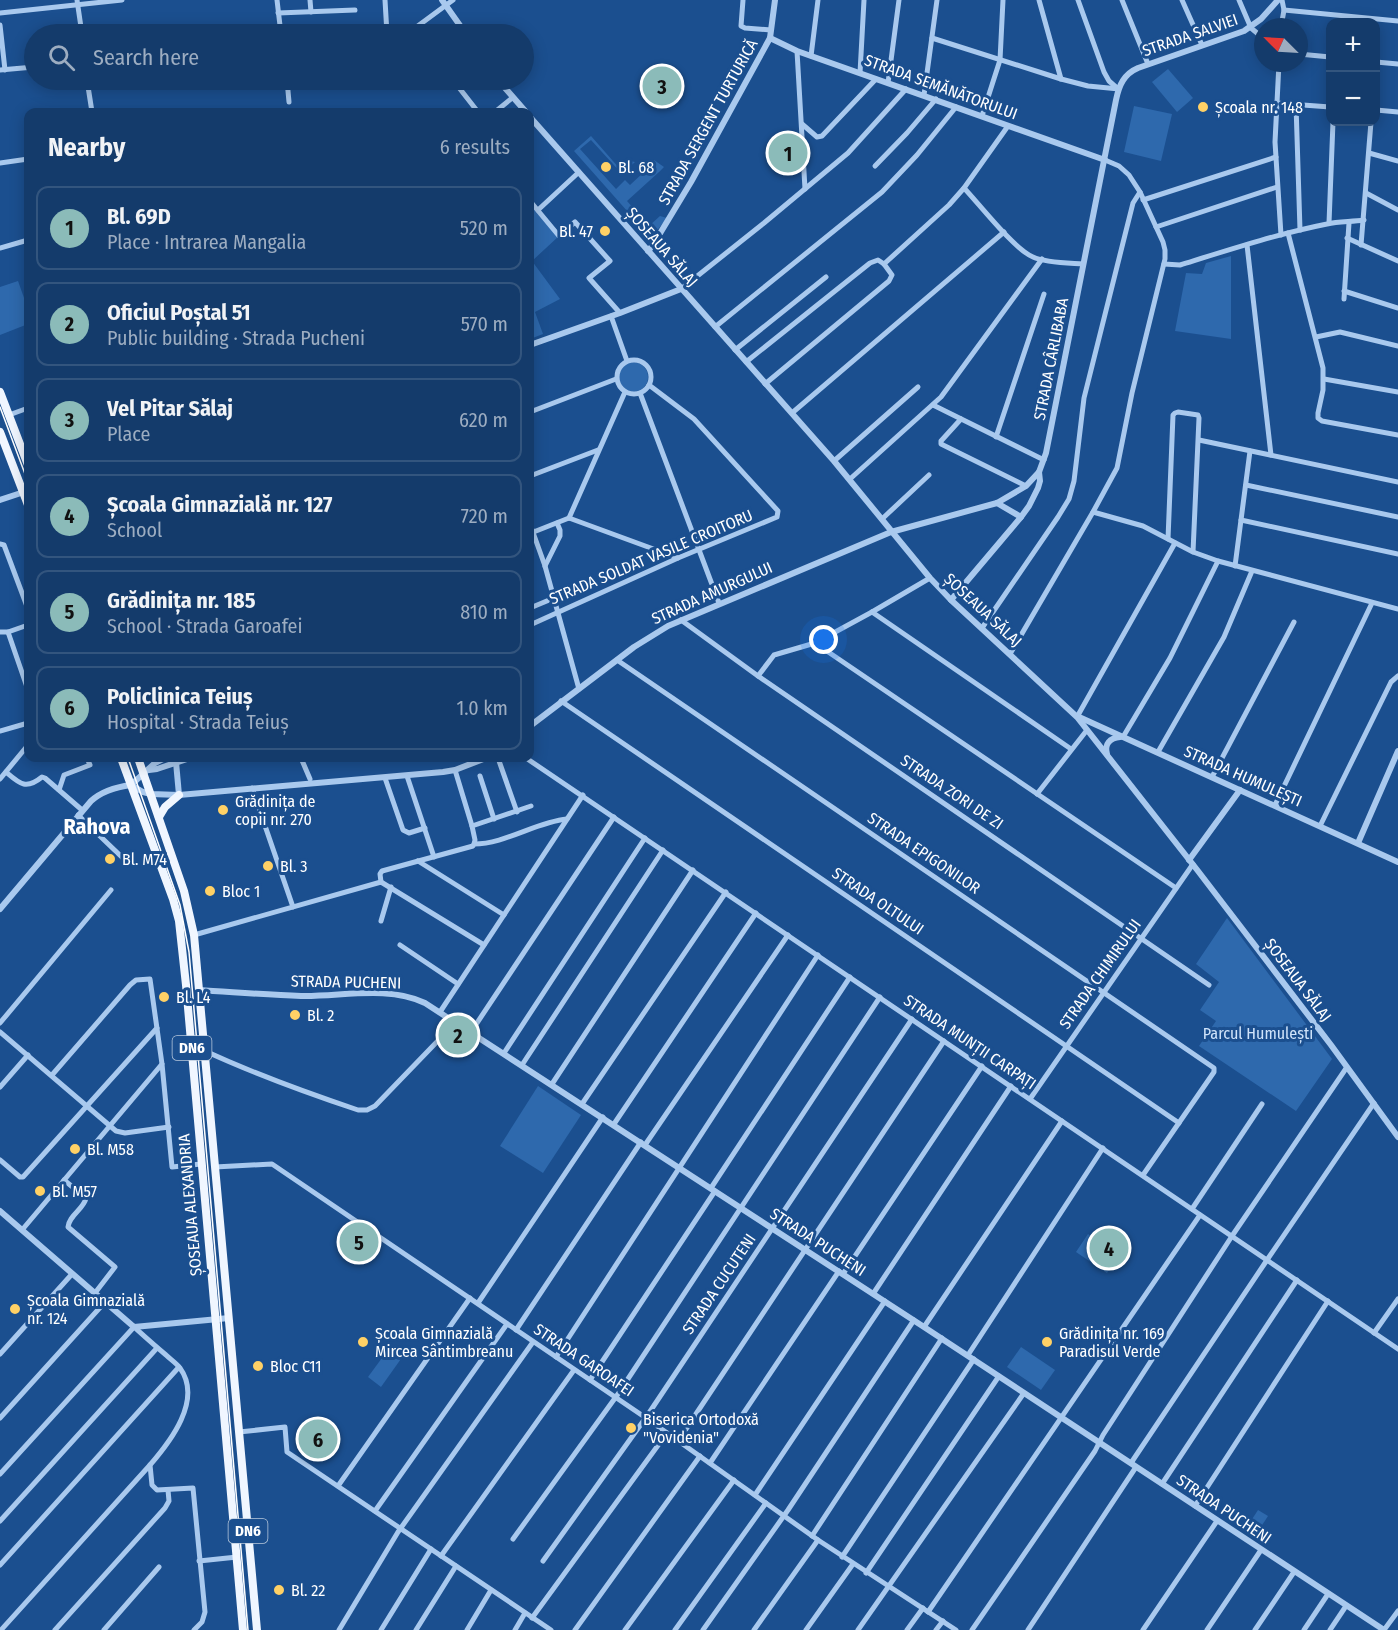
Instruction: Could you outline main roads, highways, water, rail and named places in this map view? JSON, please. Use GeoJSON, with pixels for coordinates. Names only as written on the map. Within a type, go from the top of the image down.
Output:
{"type":"FeatureCollection","features":[{"type":"Feature","properties":{"kind":"main road"},"geometry":{"type":"LineString","coordinates":[[0,392],[24,455]]}},
{"type":"Feature","properties":{"kind":"main road"},"geometry":{"type":"LineString","coordinates":[[0,432],[24,492]]}},
{"type":"Feature","properties":{"kind":"main road","name":"ȘOSEAUA ALEXANDRIA"},"geometry":{"type":"LineString","coordinates":[[122,762],[173,898],[179,921],[243,1630]]}},
{"type":"Feature","properties":{"kind":"main road","name":"ȘOSEAUA ALEXANDRIA"},"geometry":{"type":"LineString","coordinates":[[140,762],[146,772],[151,794],[188,903],[194,935],[257,1630]]}},
{"type":"Feature","properties":{"kind":"main road"},"geometry":{"type":"LineString","coordinates":[[159,817],[165,807],[179,795]]}},
{"type":"Feature","properties":{"kind":"tram line"},"geometry":{"type":"LineString","coordinates":[[0,407],[24,471]]}},
{"type":"Feature","properties":{"kind":"tram line"},"geometry":{"type":"LineString","coordinates":[[129,762],[180,905],[189,952],[248,1630]]}},
{"type":"Feature","properties":{"kind":"place","name":"Vel Pitar Sălaj"},"geometry":{"type":"Point","coordinates":[662,86]}},
{"type":"Feature","properties":{"kind":"place","name":"Școala nr. 148"},"geometry":{"type":"Point","coordinates":[1203,107]}},
{"type":"Feature","properties":{"kind":"place","name":"Bl. 69D"},"geometry":{"type":"Point","coordinates":[788,153]}},
{"type":"Feature","properties":{"kind":"place","name":"Bl. 68"},"geometry":{"type":"Point","coordinates":[606,167]}},
{"type":"Feature","properties":{"kind":"place","name":"Bl. 47"},"geometry":{"type":"Point","coordinates":[605,231]}},
{"type":"Feature","properties":{"kind":"place","name":"Grădinița de copii nr. 270"},"geometry":{"type":"Point","coordinates":[223,810]}},
{"type":"Feature","properties":{"kind":"place","name":"Bl. M74"},"geometry":{"type":"Point","coordinates":[110,859]}},
{"type":"Feature","properties":{"kind":"place","name":"Bl. 3"},"geometry":{"type":"Point","coordinates":[268,866]}},
{"type":"Feature","properties":{"kind":"place","name":"Bloc 1"},"geometry":{"type":"Point","coordinates":[210,891]}},
{"type":"Feature","properties":{"kind":"place","name":"Bl. L4"},"geometry":{"type":"Point","coordinates":[164,997]}},
{"type":"Feature","properties":{"kind":"place","name":"Bl. 2"},"geometry":{"type":"Point","coordinates":[295,1015]}},
{"type":"Feature","properties":{"kind":"place","name":"Oficiul Poștal 51"},"geometry":{"type":"Point","coordinates":[458,1035]}},
{"type":"Feature","properties":{"kind":"place","name":"Bl. M58"},"geometry":{"type":"Point","coordinates":[75,1149]}},
{"type":"Feature","properties":{"kind":"place","name":"Bl. M57"},"geometry":{"type":"Point","coordinates":[40,1191]}},
{"type":"Feature","properties":{"kind":"place","name":"Grădinița nr. 185"},"geometry":{"type":"Point","coordinates":[359,1242]}},
{"type":"Feature","properties":{"kind":"place","name":"Școala Gimnazială nr. 127"},"geometry":{"type":"Point","coordinates":[1109,1248]}},
{"type":"Feature","properties":{"kind":"place","name":"Școala Gimnazială nr. 124"},"geometry":{"type":"Point","coordinates":[15,1309]}},
{"type":"Feature","properties":{"kind":"place","name":"Școala Gimnazială Mircea Sântimbreanu"},"geometry":{"type":"Point","coordinates":[363,1342]}},
{"type":"Feature","properties":{"kind":"place","name":"Grădinița nr. 169 Paradisul Verde"},"geometry":{"type":"Point","coordinates":[1047,1342]}},
{"type":"Feature","properties":{"kind":"place","name":"Bloc C11"},"geometry":{"type":"Point","coordinates":[258,1366]}},
{"type":"Feature","properties":{"kind":"place","name":"Biserica Ortodoxă \"Vovidenia\""},"geometry":{"type":"Point","coordinates":[631,1428]}},
{"type":"Feature","properties":{"kind":"place","name":"Policlinica Teiuș"},"geometry":{"type":"Point","coordinates":[318,1439]}},
{"type":"Feature","properties":{"kind":"place","name":"Bl. 22"},"geometry":{"type":"Point","coordinates":[279,1590]}},
{"type":"Feature","properties":{"kind":"district","name":"Rahova"},"geometry":{"type":"Point","coordinates":[97,826]}},
{"type":"Feature","properties":{"kind":"park label","name":"Parcul Humulești"},"geometry":{"type":"Point","coordinates":[1258,1033]}}]}
